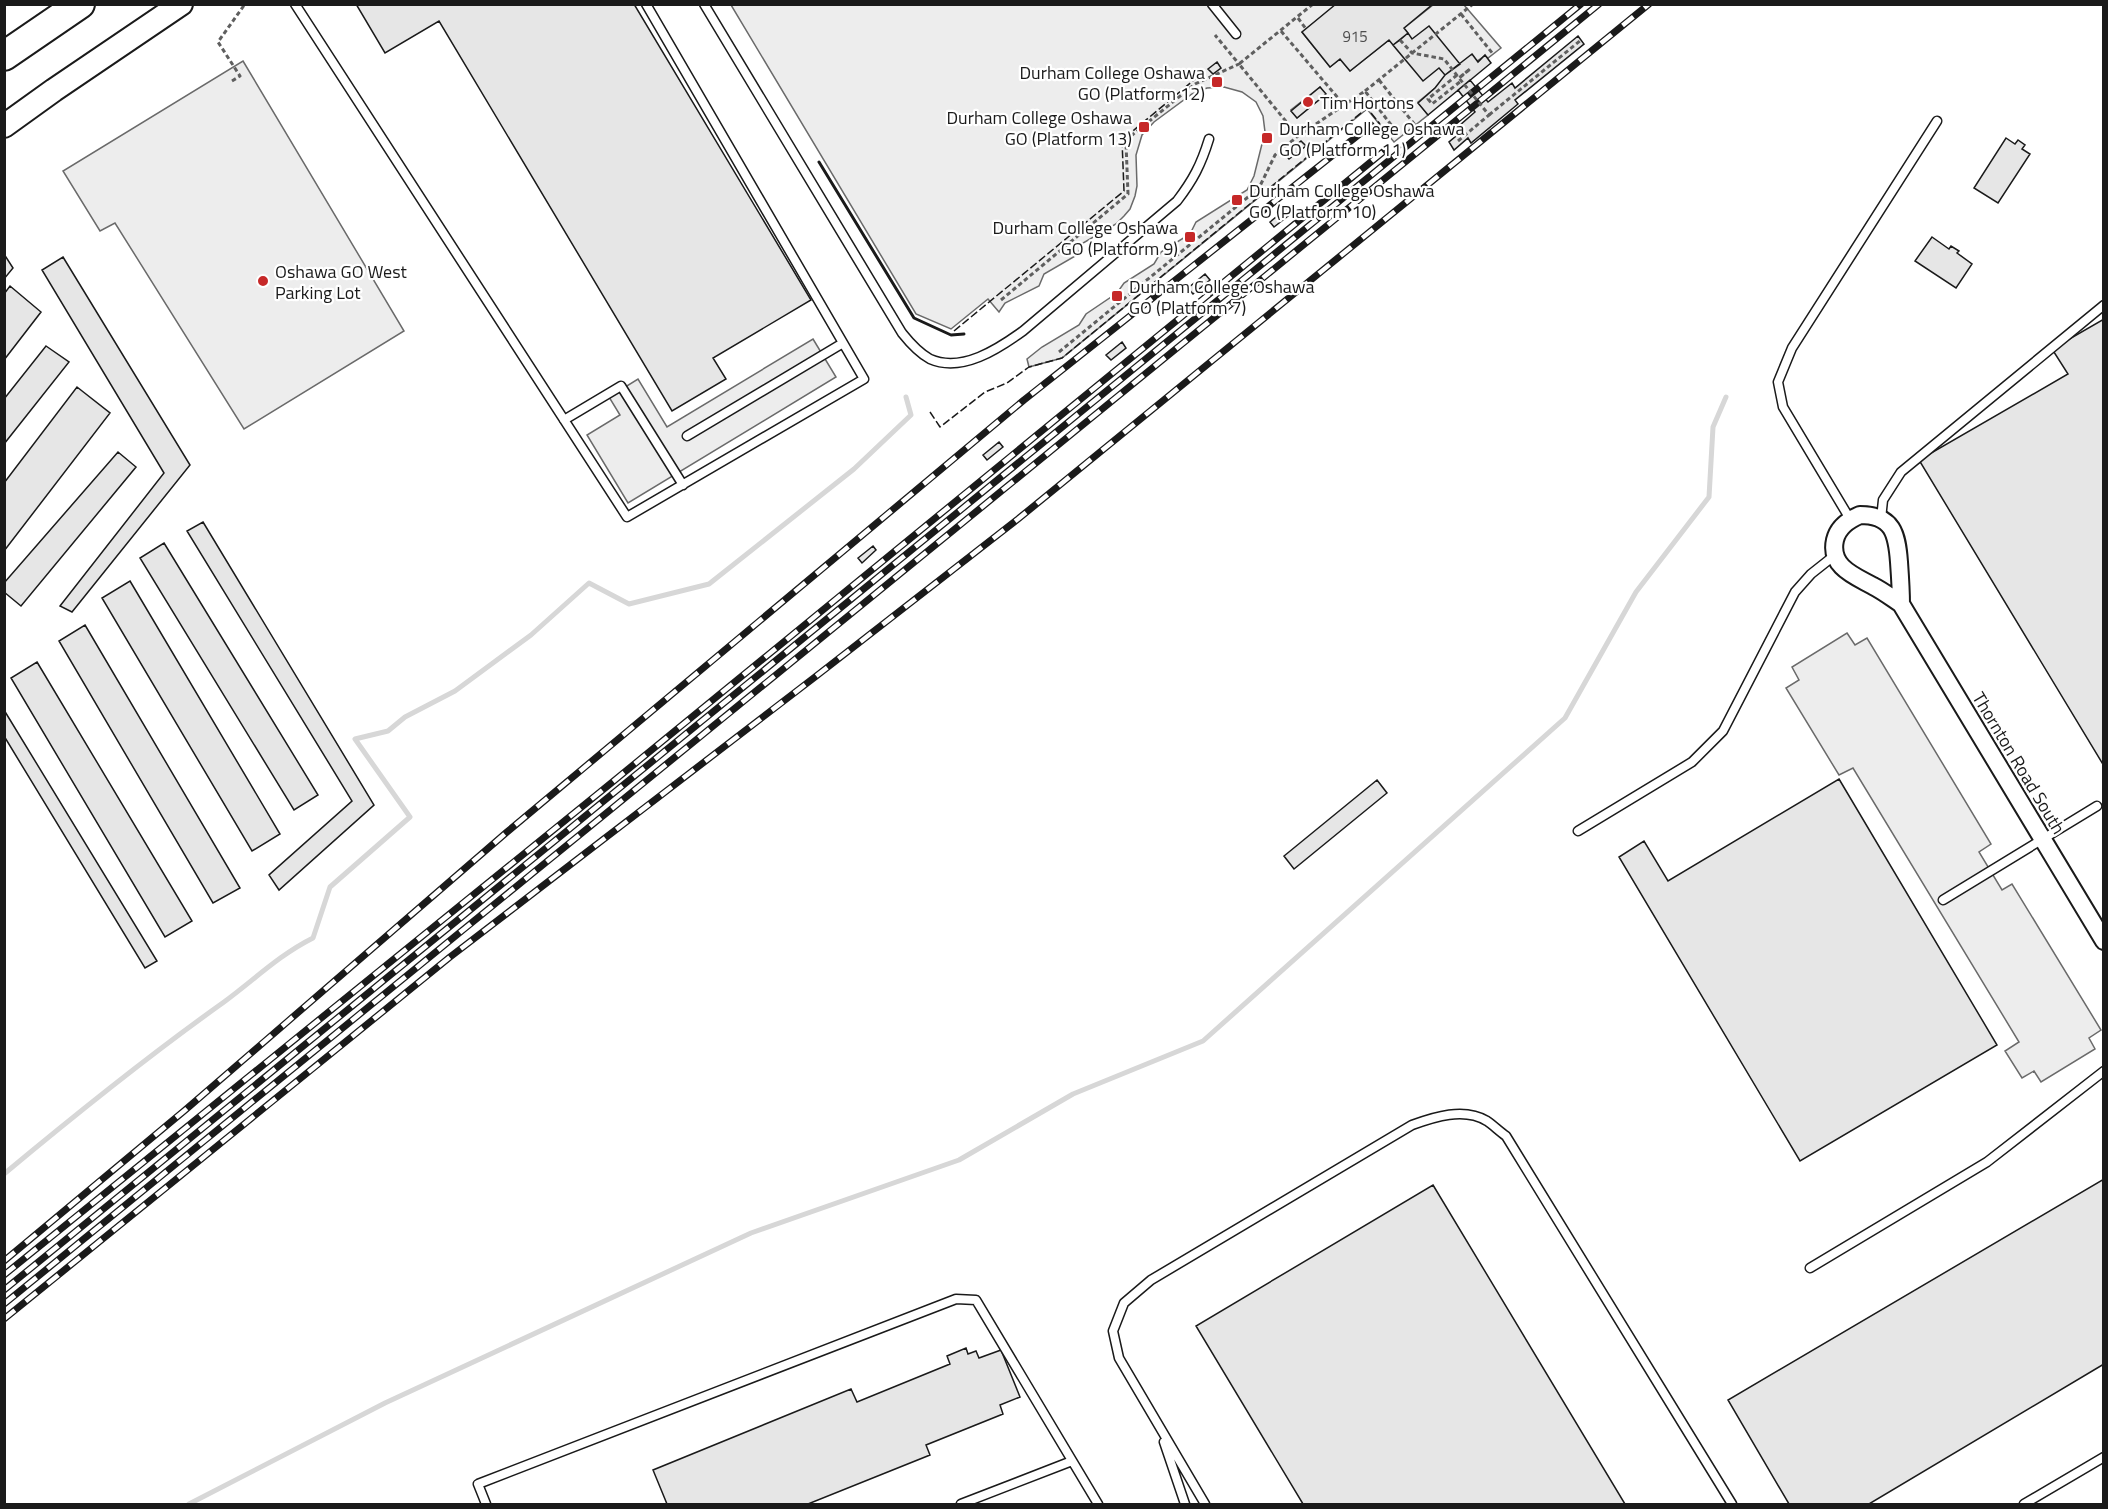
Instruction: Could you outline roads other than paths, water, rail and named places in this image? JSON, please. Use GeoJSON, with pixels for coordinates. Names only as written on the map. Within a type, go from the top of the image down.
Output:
{"type":"FeatureCollection","features":[{"type":"Feature","properties":{"kind":"highway"},"geometry":{"type":"LineString","coordinates":[[4,56],[80,4]]}},
{"type":"Feature","properties":{"kind":"main road"},"geometry":{"type":"LineString","coordinates":[[4,126],[181,4]]}},
{"type":"Feature","properties":{"kind":"street"},"geometry":{"type":"LineString","coordinates":[[1834,555],[1836,534],[1842,525],[1860,515],[1871,515],[1881,519]]}},
{"type":"Feature","properties":{"kind":"street","name":"Thornton Road South"},"geometry":{"type":"LineString","coordinates":[[1881,519],[1889,525],[1898,544],[1901,604]]}},
{"type":"Feature","properties":{"kind":"street","name":"Thornton Road South"},"geometry":{"type":"LineString","coordinates":[[1834,555],[1846,572],[1883,591],[1901,604],[2103,941]]}},
{"type":"Feature","properties":{"kind":"lane"},"geometry":{"type":"LineString","coordinates":[[295,4],[627,517],[864,379],[646,4]]}},
{"type":"Feature","properties":{"kind":"lane"},"geometry":{"type":"LineString","coordinates":[[704,4],[902,333],[915,348],[931,359],[950,363],[975,358],[999,348],[1023,331],[1177,201],[1193,180],[1203,160],[1209,139]]}},
{"type":"Feature","properties":{"kind":"lane"},"geometry":{"type":"LineString","coordinates":[[1212,4],[1236,34]]}},
{"type":"Feature","properties":{"kind":"lane"},"geometry":{"type":"LineString","coordinates":[[1850,519],[1782,407],[1778,382],[1792,348],[1936,121]]}},
{"type":"Feature","properties":{"kind":"lane"},"geometry":{"type":"LineString","coordinates":[[1881,519],[1883,500],[1900,472],[2103,305]]}},
{"type":"Feature","properties":{"kind":"lane"},"geometry":{"type":"LineString","coordinates":[[687,436],[843,343]]}},
{"type":"Feature","properties":{"kind":"lane"},"geometry":{"type":"LineString","coordinates":[[564,420],[621,386],[683,484]]}},
{"type":"Feature","properties":{"kind":"lane"},"geometry":{"type":"LineString","coordinates":[[1578,831],[1692,762],[1723,731],[1795,592],[1811,574],[1834,555]]}},
{"type":"Feature","properties":{"kind":"lane"},"geometry":{"type":"LineString","coordinates":[[1943,900],[2097,807]]}},
{"type":"Feature","properties":{"kind":"lane"},"geometry":{"type":"LineString","coordinates":[[1810,1268],[1986,1162],[2103,1071]]}},
{"type":"Feature","properties":{"kind":"lane"},"geometry":{"type":"LineString","coordinates":[[1205,1504],[1119,1358],[1113,1331],[1125,1304],[1151,1280],[1412,1125],[1438,1116],[1465,1114],[1485,1120],[1506,1136],[1732,1504]]}},
{"type":"Feature","properties":{"kind":"lane"},"geometry":{"type":"LineString","coordinates":[[486,1504],[478,1484],[956,1299],[976,1300],[1098,1504]]}},
{"type":"Feature","properties":{"kind":"lane"},"geometry":{"type":"LineString","coordinates":[[1158,1426],[1185,1504]]}},
{"type":"Feature","properties":{"kind":"lane"},"geometry":{"type":"LineString","coordinates":[[2024,1504],[2103,1457]]}},
{"type":"Feature","properties":{"kind":"lane"},"geometry":{"type":"LineString","coordinates":[[961,1504],[1072,1461]]}},
{"type":"Feature","properties":{"kind":"waterway"},"geometry":{"type":"LineString","coordinates":[[4,1174],[140,1064],[278,960],[313,938],[330,887],[410,817],[355,739],[388,731],[405,717],[455,691],[531,635],[589,583],[629,604],[709,584],[854,469],[911,415],[906,397]]}},
{"type":"Feature","properties":{"kind":"waterway"},"geometry":{"type":"LineString","coordinates":[[189,1504],[385,1403],[751,1233],[959,1160],[1073,1094],[1203,1041],[1565,718],[1636,592],[1709,497],[1713,427],[1726,397]]}},
{"type":"Feature","properties":{"kind":"railway"},"geometry":{"type":"LineString","coordinates":[[4,1290],[1581,4]]}},
{"type":"Feature","properties":{"kind":"railway"},"geometry":{"type":"LineString","coordinates":[[4,1304],[1599,4]]}},
{"type":"Feature","properties":{"kind":"railway"},"geometry":{"type":"LineString","coordinates":[[4,1319],[450,957],[1018,519],[1649,4]]}},
{"type":"Feature","properties":{"kind":"railway"},"geometry":{"type":"LineString","coordinates":[[4,1261],[184,1111],[507,832],[1024,400],[1371,125]]}},
{"type":"Feature","properties":{"kind":"railway"},"geometry":{"type":"LineString","coordinates":[[4,1275],[610,784],[1383,152]]}},
{"type":"Feature","properties":{"kind":"place","name":"Durham College Oshawa GO (Platform 12)"},"geometry":{"type":"Point","coordinates":[1217,82]}},
{"type":"Feature","properties":{"kind":"place","name":"Tim Hortons"},"geometry":{"type":"Point","coordinates":[1308,102]}},
{"type":"Feature","properties":{"kind":"place","name":"Durham College Oshawa GO (Platform 13)"},"geometry":{"type":"Point","coordinates":[1144,127]}},
{"type":"Feature","properties":{"kind":"place","name":"Durham College Oshawa GO (Platform 11)"},"geometry":{"type":"Point","coordinates":[1267,138]}},
{"type":"Feature","properties":{"kind":"place","name":"Durham College Oshawa GO (Platform 10)"},"geometry":{"type":"Point","coordinates":[1237,200]}},
{"type":"Feature","properties":{"kind":"place","name":"Durham College Oshawa GO (Platform 9)"},"geometry":{"type":"Point","coordinates":[1190,237]}},
{"type":"Feature","properties":{"kind":"place","name":"Oshawa GO West Parking Lot"},"geometry":{"type":"Point","coordinates":[263,281]}},
{"type":"Feature","properties":{"kind":"place","name":"Durham College Oshawa GO (Platform 7)"},"geometry":{"type":"Point","coordinates":[1117,296]}}]}
